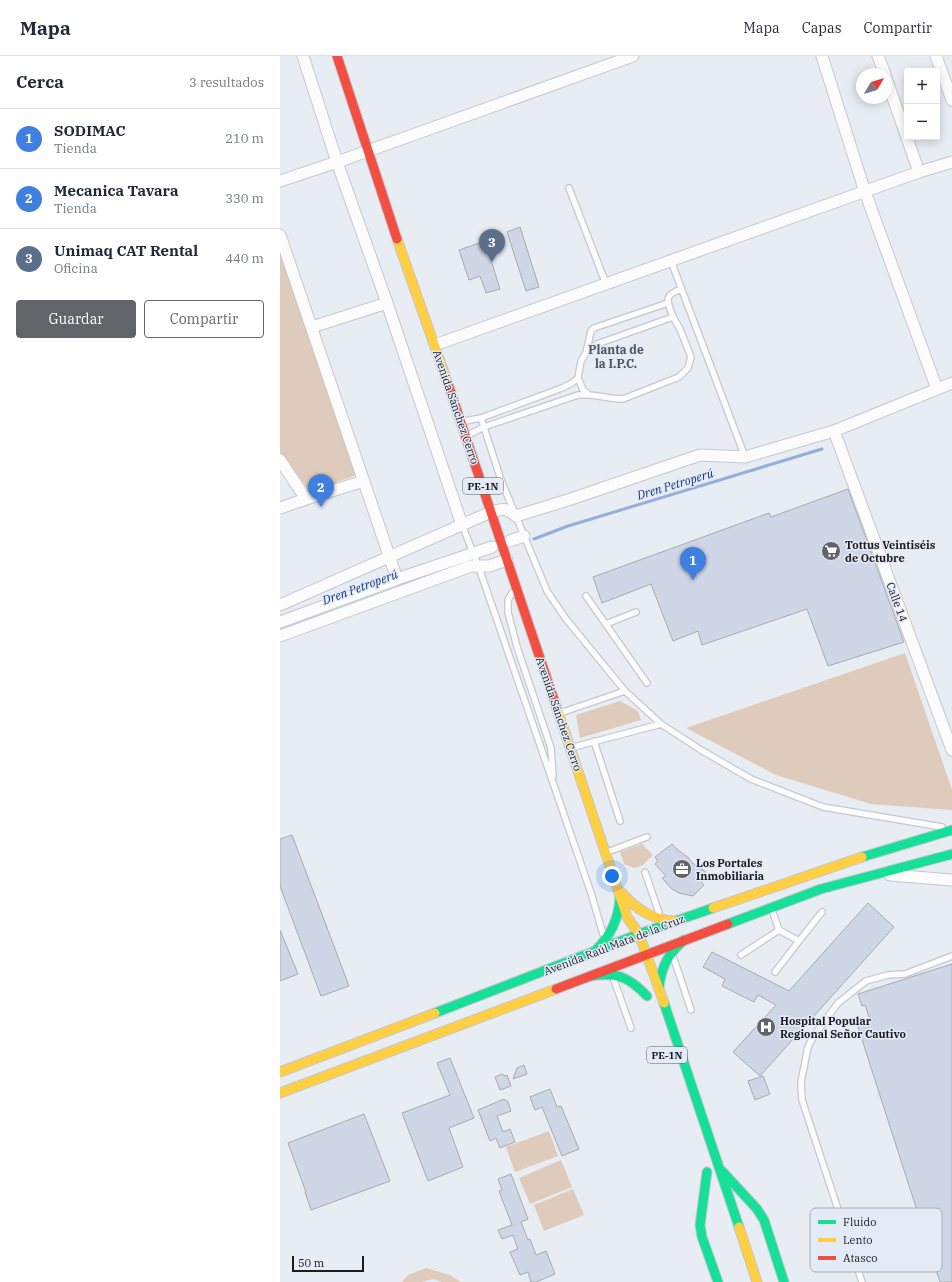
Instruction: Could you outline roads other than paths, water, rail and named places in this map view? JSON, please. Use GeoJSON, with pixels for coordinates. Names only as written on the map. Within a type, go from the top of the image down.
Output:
{"type":"FeatureCollection","features":[{"type":"Feature","properties":{"kind":"main road","name":"Avenida Sánchez Cerro"},"geometry":{"type":"LineString","coordinates":[[337,56],[415,292],[466,436],[619,892],[627,917],[628,938],[636,963]]}},
{"type":"Feature","properties":{"kind":"main road","name":"Avenida Raúl Mata de la Cruz"},"geometry":{"type":"LineString","coordinates":[[280,1072],[674,921],[881,851],[952,829]]}},
{"type":"Feature","properties":{"kind":"main road","name":"Avenida Raúl Mata de la Cruz"},"geometry":{"type":"LineString","coordinates":[[280,1093],[591,976],[636,963],[646,954],[821,889],[952,854]]}},
{"type":"Feature","properties":{"kind":"main road"},"geometry":{"type":"LineString","coordinates":[[757,913],[737,916],[732,912],[751,896],[768,889]]}},
{"type":"Feature","properties":{"kind":"main road"},"geometry":{"type":"LineString","coordinates":[[595,951],[611,934],[619,916],[619,892]]}},
{"type":"Feature","properties":{"kind":"main road"},"geometry":{"type":"LineString","coordinates":[[619,892],[639,910],[661,921],[674,921]]}},
{"type":"Feature","properties":{"kind":"main road","name":"Avenida Sánchez Cerro"},"geometry":{"type":"LineString","coordinates":[[627,917],[639,934],[659,988],[757,1282]]}},
{"type":"Feature","properties":{"kind":"main road"},"geometry":{"type":"LineString","coordinates":[[659,988],[662,967],[672,951],[684,940]]}},
{"type":"Feature","properties":{"kind":"main road"},"geometry":{"type":"LineString","coordinates":[[591,976],[612,974],[620,975],[640,988],[649,999],[642,981]]}},
{"type":"Feature","properties":{"kind":"main road","name":"Avenida Sánchez Cerro"},"geometry":{"type":"LineString","coordinates":[[719,1167],[758,1209],[764,1220],[784,1282]]}},
{"type":"Feature","properties":{"kind":"main road"},"geometry":{"type":"LineString","coordinates":[[714,1194],[706,1168],[700,1225],[702,1237],[718,1282]]}},
{"type":"Feature","properties":{"kind":"street"},"geometry":{"type":"LineString","coordinates":[[303,56],[337,162],[387,303],[462,525]]}},
{"type":"Feature","properties":{"kind":"street"},"geometry":{"type":"LineString","coordinates":[[280,181],[633,56]]}},
{"type":"Feature","properties":{"kind":"street"},"geometry":{"type":"LineString","coordinates":[[822,56],[865,192],[937,389]]}},
{"type":"Feature","properties":{"kind":"street"},"geometry":{"type":"LineString","coordinates":[[878,56],[883,68]]}},
{"type":"Feature","properties":{"kind":"street"},"geometry":{"type":"LineString","coordinates":[[936,56],[952,100]]}},
{"type":"Feature","properties":{"kind":"street"},"geometry":{"type":"LineString","coordinates":[[892,95],[919,172]]}},
{"type":"Feature","properties":{"kind":"street"},"geometry":{"type":"LineString","coordinates":[[435,345],[919,172],[952,162]]}},
{"type":"Feature","properties":{"kind":"street"},"geometry":{"type":"LineString","coordinates":[[280,235],[397,579]]}},
{"type":"Feature","properties":{"kind":"street"},"geometry":{"type":"LineString","coordinates":[[312,327],[387,303]]}},
{"type":"Feature","properties":{"kind":"street"},"geometry":{"type":"LineString","coordinates":[[280,605],[388,556],[491,512],[502,509],[507,510],[516,516],[700,455],[745,457],[834,432],[952,383]]}},
{"type":"Feature","properties":{"kind":"street","name":"Calle 14"},"geometry":{"type":"LineString","coordinates":[[834,432],[952,750]]}},
{"type":"Feature","properties":{"kind":"street"},"geometry":{"type":"LineString","coordinates":[[280,460],[306,499]]}},
{"type":"Feature","properties":{"kind":"street"},"geometry":{"type":"LineString","coordinates":[[280,508],[364,481]]}},
{"type":"Feature","properties":{"kind":"street"},"geometry":{"type":"LineString","coordinates":[[510,541],[524,536]]}},
{"type":"Feature","properties":{"kind":"street"},"geometry":{"type":"LineString","coordinates":[[280,622],[473,552],[492,547]]}},
{"type":"Feature","properties":{"kind":"street"},"geometry":{"type":"LineString","coordinates":[[280,636],[471,566],[490,566],[507,560]]}},
{"type":"Feature","properties":{"kind":"street"},"geometry":{"type":"LineString","coordinates":[[873,875],[952,880]]}},
{"type":"Feature","properties":{"kind":"lane"},"geometry":{"type":"LineString","coordinates":[[569,188],[606,284]]}},
{"type":"Feature","properties":{"kind":"lane"},"geometry":{"type":"LineString","coordinates":[[671,261],[745,457]]}},
{"type":"Feature","properties":{"kind":"lane"},"geometry":{"type":"LineString","coordinates":[[466,436],[564,399],[588,394],[622,399],[679,377],[688,368],[691,357],[668,303],[669,295],[672,292],[682,289]]}},
{"type":"Feature","properties":{"kind":"lane"},"geometry":{"type":"LineString","coordinates":[[586,353],[591,331],[594,328],[668,303]]}},
{"type":"Feature","properties":{"kind":"lane"},"geometry":{"type":"LineString","coordinates":[[588,394],[584,390],[578,378],[581,361],[586,353],[597,344],[673,316]]}},
{"type":"Feature","properties":{"kind":"lane"},"geometry":{"type":"LineString","coordinates":[[461,422],[481,418],[562,388],[578,378]]}},
{"type":"Feature","properties":{"kind":"lane"},"geometry":{"type":"LineString","coordinates":[[481,418],[501,480],[547,591],[556,605],[625,691],[661,724],[701,750],[751,779],[823,807],[952,829]]}},
{"type":"Feature","properties":{"kind":"lane"},"geometry":{"type":"LineString","coordinates":[[462,525],[478,565],[553,783],[599,918],[605,942]]}},
{"type":"Feature","properties":{"kind":"lane"},"geometry":{"type":"LineString","coordinates":[[517,589],[508,600],[508,612],[517,647],[551,748],[553,783]]}},
{"type":"Feature","properties":{"kind":"lane"},"geometry":{"type":"LineString","coordinates":[[586,596],[648,683]]}},
{"type":"Feature","properties":{"kind":"lane"},"geometry":{"type":"LineString","coordinates":[[606,624],[636,612]]}},
{"type":"Feature","properties":{"kind":"lane"},"geometry":{"type":"LineString","coordinates":[[559,713],[625,691]]}},
{"type":"Feature","properties":{"kind":"lane"},"geometry":{"type":"LineString","coordinates":[[570,748],[661,724]]}},
{"type":"Feature","properties":{"kind":"lane"},"geometry":{"type":"LineString","coordinates":[[594,741],[620,821]]}},
{"type":"Feature","properties":{"kind":"lane"},"geometry":{"type":"LineString","coordinates":[[606,853],[647,837]]}},
{"type":"Feature","properties":{"kind":"lane"},"geometry":{"type":"LineString","coordinates":[[645,872],[661,921]]}},
{"type":"Feature","properties":{"kind":"lane"},"geometry":{"type":"LineString","coordinates":[[771,908],[779,930],[799,941]]}},
{"type":"Feature","properties":{"kind":"lane"},"geometry":{"type":"LineString","coordinates":[[775,972],[822,912]]}},
{"type":"Feature","properties":{"kind":"lane"},"geometry":{"type":"LineString","coordinates":[[741,955],[779,930]]}},
{"type":"Feature","properties":{"kind":"lane"},"geometry":{"type":"LineString","coordinates":[[672,951],[691,1010]]}},
{"type":"Feature","properties":{"kind":"lane"},"geometry":{"type":"LineString","coordinates":[[838,1208],[802,1100],[800,1082],[808,1047],[813,1036],[838,1003],[866,981],[888,974],[906,974],[952,956]]}},
{"type":"Feature","properties":{"kind":"lane"},"geometry":{"type":"LineString","coordinates":[[612,974],[631,1028]]}},
{"type":"Feature","properties":{"kind":"lane"},"geometry":{"type":"LineString","coordinates":[[859,1272],[862,1282]]}},
{"type":"Feature","properties":{"kind":"waterway","name":"Dren Petroperú"},"geometry":{"type":"LineString","coordinates":[[534,539],[568,526],[822,449]]}},
{"type":"Feature","properties":{"kind":"place","name":"Unimaq CAT Rental"},"geometry":{"type":"Point","coordinates":[492,262]}},
{"type":"Feature","properties":{"kind":"place","name":"Mecanica Tavara"},"geometry":{"type":"Point","coordinates":[321,507]}},
{"type":"Feature","properties":{"kind":"place","name":"Tottus Veintiséis de Octubre"},"geometry":{"type":"Point","coordinates":[831,551]}},
{"type":"Feature","properties":{"kind":"place","name":"SODIMAC"},"geometry":{"type":"Point","coordinates":[693,580]}},
{"type":"Feature","properties":{"kind":"place","name":"Los Portales Inmobiliaria"},"geometry":{"type":"Point","coordinates":[682,869]}},
{"type":"Feature","properties":{"kind":"place","name":"Hospital Popular Regional Señor Cautivo"},"geometry":{"type":"Point","coordinates":[766,1027]}},
{"type":"Feature","properties":{"kind":"district","name":"Planta de la I.P.C."},"geometry":{"type":"Point","coordinates":[616,356]}}]}
